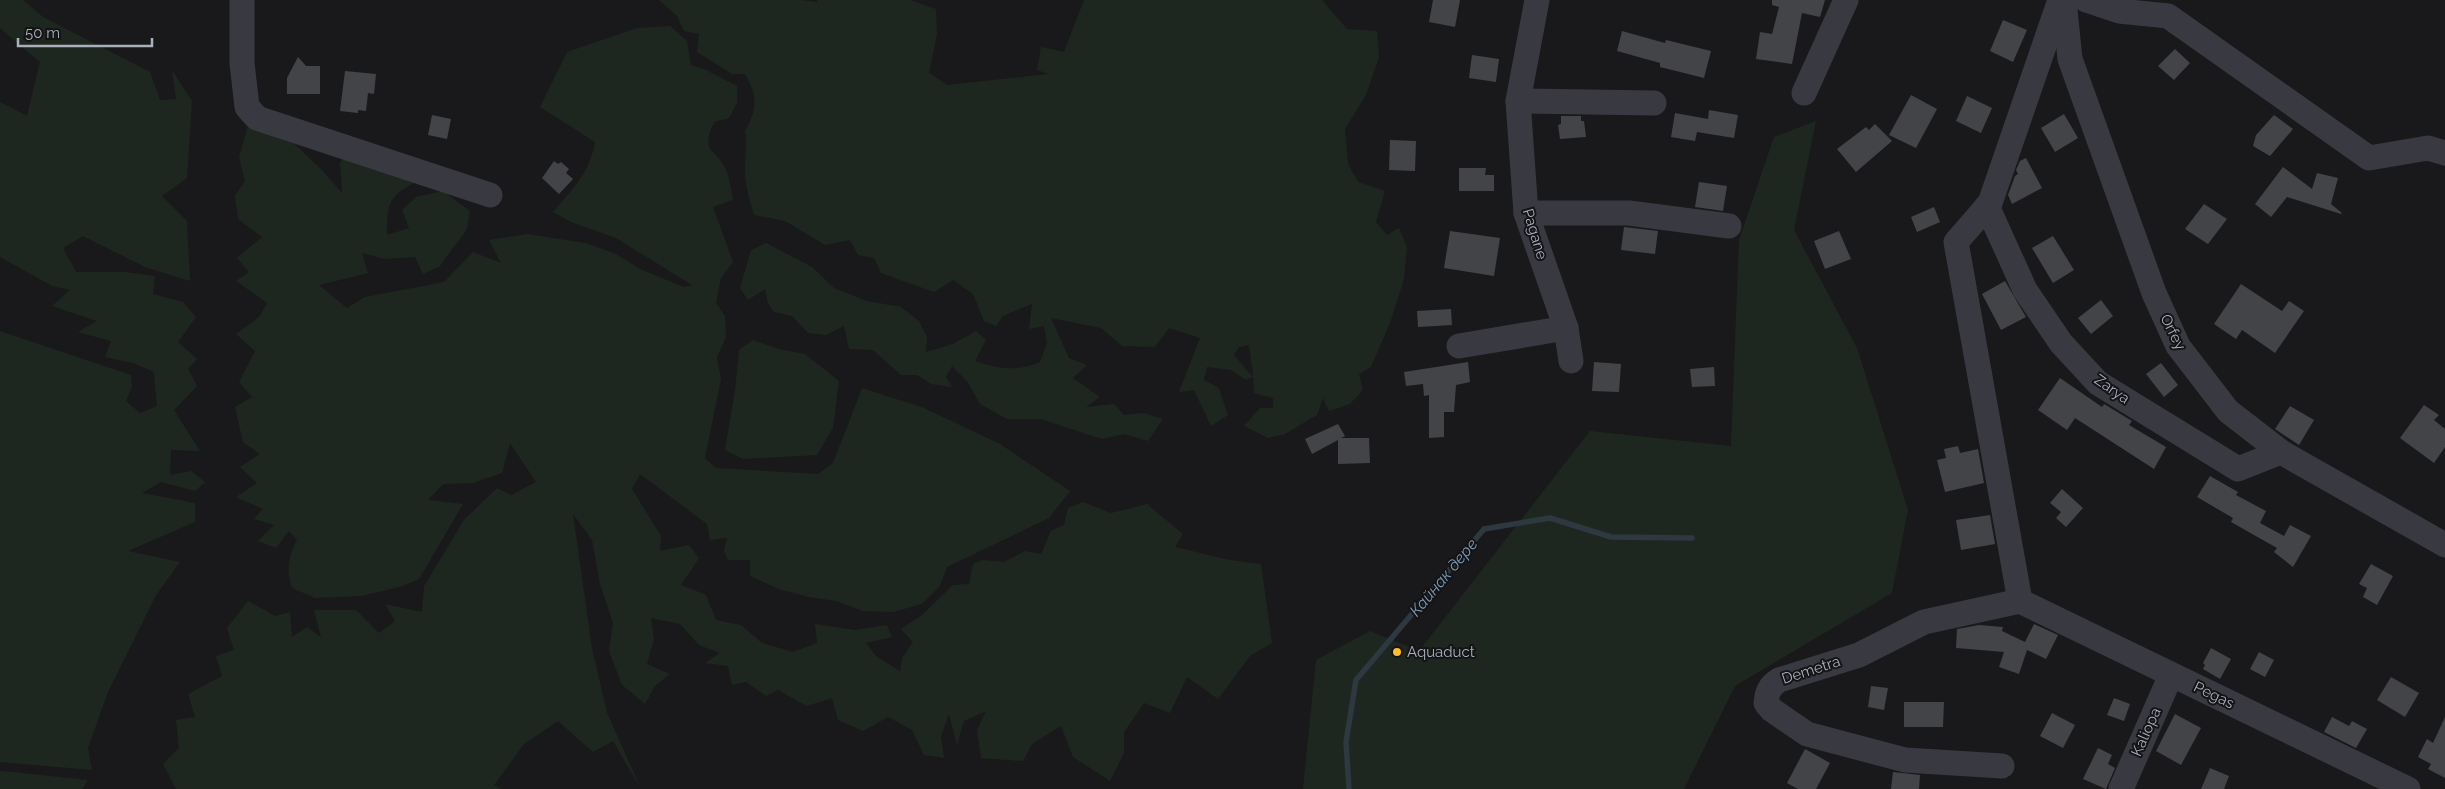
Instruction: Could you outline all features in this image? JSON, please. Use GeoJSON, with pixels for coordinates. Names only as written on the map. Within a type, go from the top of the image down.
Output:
{"type":"FeatureCollection","features":[{"type":"Feature","properties":{"kind":"street"},"geometry":{"type":"LineString","coordinates":[[242,0],[242,63],[247,107],[257,118],[490,195]]}},
{"type":"Feature","properties":{"kind":"street","name":"Pagane"},"geometry":{"type":"LineString","coordinates":[[1537,0],[1518,101],[1526,213],[1566,328],[1571,361]]}},
{"type":"Feature","properties":{"kind":"street"},"geometry":{"type":"LineString","coordinates":[[1804,93],[1846,0]]}},
{"type":"Feature","properties":{"kind":"street"},"geometry":{"type":"LineString","coordinates":[[2020,601],[1956,242],[1987,206],[2062,0]]}},
{"type":"Feature","properties":{"kind":"street","name":"Orfey"},"geometry":{"type":"LineString","coordinates":[[2062,0],[2070,60],[2154,293],[2178,346],[2228,411],[2281,452],[2445,545]]}},
{"type":"Feature","properties":{"kind":"street"},"geometry":{"type":"LineString","coordinates":[[2086,0],[2119,11],[2168,16],[2369,158],[2428,148],[2445,153]]}},
{"type":"Feature","properties":{"kind":"street"},"geometry":{"type":"LineString","coordinates":[[1518,101],[1654,103]]}},
{"type":"Feature","properties":{"kind":"street","name":"Zarya"},"geometry":{"type":"LineString","coordinates":[[1987,206],[2025,290],[2061,343],[2098,383],[2238,469],[2281,452]]}},
{"type":"Feature","properties":{"kind":"street"},"geometry":{"type":"LineString","coordinates":[[1526,213],[1629,213],[1728,226]]}},
{"type":"Feature","properties":{"kind":"street"},"geometry":{"type":"LineString","coordinates":[[1459,346],[1566,328]]}},
{"type":"Feature","properties":{"kind":"street","name":"Pegas"},"geometry":{"type":"LineString","coordinates":[[2020,601],[2408,789]]}},
{"type":"Feature","properties":{"kind":"street","name":"Demetra"},"geometry":{"type":"LineString","coordinates":[[2002,766],[1906,760],[1807,734],[1772,710],[1766,702],[1771,685],[1779,680],[1859,655],[1924,622],[2020,601]]}},
{"type":"Feature","properties":{"kind":"street","name":"Kaliopa"},"geometry":{"type":"LineString","coordinates":[[2121,789],[2171,675]]}},
{"type":"Feature","properties":{"kind":"shaded area"},"geometry":{"type":"Polygon","coordinates":[[[0,0],[23,0],[43,17],[150,72],[160,100],[176,99],[172,70],[192,101],[187,178],[162,196],[187,221],[190,281],[145,267],[83,236],[63,248],[76,272],[125,272],[155,276],[153,294],[183,302],[196,317],[178,342],[197,359],[188,369],[197,386],[174,410],[200,451],[171,450],[170,475],[191,471],[205,482],[195,491],[161,482],[142,493],[195,503],[195,522],[128,551],[180,562],[156,595],[108,692],[88,748],[92,770],[0,762],[0,331],[131,375],[132,386],[126,401],[140,413],[157,406],[154,372],[133,363],[105,357],[111,341],[78,332],[97,321],[52,306],[70,290],[52,286],[0,257],[0,102],[27,116],[40,62],[0,28],[0,0]]]}},
{"type":"Feature","properties":{"kind":"shaded area"},"geometry":{"type":"Polygon","coordinates":[[[659,0],[800,0],[817,2],[817,0],[910,0],[936,9],[937,34],[929,73],[947,85],[1049,74],[1037,70],[1041,47],[1064,52],[1084,0],[1322,0],[1347,29],[1377,31],[1379,57],[1366,95],[1345,129],[1348,164],[1358,182],[1385,191],[1376,222],[1387,235],[1399,228],[1407,247],[1404,279],[1390,323],[1371,367],[1359,374],[1363,390],[1350,404],[1329,411],[1323,398],[1317,415],[1285,434],[1268,438],[1244,426],[1260,408],[1273,408],[1273,398],[1254,393],[1253,377],[1246,380],[1231,370],[1207,367],[1204,380],[1219,388],[1228,415],[1211,426],[1194,390],[1179,392],[1200,338],[1169,328],[1155,347],[1122,346],[1101,328],[1051,318],[1069,358],[1087,365],[1073,378],[1100,397],[1086,407],[1114,404],[1124,415],[1144,413],[1163,419],[1148,441],[1124,434],[1102,439],[1041,419],[1007,419],[980,404],[967,381],[952,366],[946,377],[952,387],[931,384],[917,375],[901,375],[873,350],[849,349],[844,326],[826,335],[808,333],[792,316],[774,312],[768,303],[765,289],[748,300],[740,288],[751,250],[766,243],[812,267],[834,288],[867,301],[901,307],[919,321],[927,337],[926,352],[953,344],[976,331],[986,340],[975,361],[992,366],[1016,368],[1040,362],[1047,343],[1044,326],[1029,329],[1032,304],[1003,316],[996,326],[984,321],[973,294],[953,280],[934,292],[881,273],[874,258],[858,255],[850,240],[825,245],[785,221],[754,215],[745,179],[745,131],[754,109],[752,89],[745,74],[732,74],[697,52],[699,34],[684,31],[677,16],[659,0]],[[1249,345],[1239,347],[1234,355],[1253,375],[1249,345]]]}},
{"type":"Feature","properties":{"kind":"shaded area"},"geometry":{"type":"Polygon","coordinates":[[[670,26],[687,41],[691,65],[704,69],[737,86],[737,103],[729,118],[714,122],[708,140],[710,149],[725,168],[730,184],[733,200],[713,207],[733,262],[721,278],[716,303],[725,316],[726,337],[717,357],[721,379],[705,458],[716,468],[818,474],[833,463],[862,388],[924,408],[1000,444],[1070,491],[1049,518],[947,567],[940,586],[922,604],[893,612],[863,611],[836,601],[809,597],[779,589],[750,576],[750,560],[728,560],[724,551],[727,538],[710,540],[707,524],[640,474],[632,489],[661,536],[660,551],[689,545],[699,558],[681,585],[706,595],[716,620],[741,625],[762,643],[793,652],[817,643],[815,624],[855,630],[887,625],[892,637],[866,643],[876,656],[900,671],[902,658],[913,642],[901,629],[922,615],[953,585],[969,584],[973,564],[983,560],[1004,562],[1025,551],[1041,554],[1051,531],[1064,525],[1068,508],[1083,502],[1111,513],[1147,504],[1183,534],[1175,547],[1230,560],[1261,564],[1272,643],[1250,656],[1218,699],[1187,677],[1170,713],[1144,703],[1124,732],[1124,753],[1110,781],[1073,757],[1061,726],[1032,744],[1023,761],[981,758],[977,730],[986,711],[964,721],[957,745],[949,714],[941,736],[944,758],[924,755],[912,730],[888,717],[863,731],[838,720],[832,698],[807,706],[778,690],[766,696],[746,682],[732,685],[728,666],[705,663],[720,653],[699,645],[680,624],[651,618],[654,639],[647,664],[670,674],[655,686],[645,704],[622,685],[609,651],[613,623],[600,584],[592,540],[573,514],[592,648],[607,713],[641,789],[613,741],[593,752],[558,721],[524,744],[494,785],[501,789],[176,789],[163,764],[179,748],[176,720],[195,717],[188,694],[222,676],[216,656],[234,650],[227,628],[248,601],[275,616],[290,612],[292,637],[307,627],[321,637],[314,610],[356,610],[379,633],[395,621],[385,604],[422,612],[424,586],[464,520],[497,488],[511,495],[536,482],[510,443],[502,473],[473,483],[443,484],[428,500],[463,504],[419,579],[403,586],[362,596],[315,598],[292,588],[289,564],[297,540],[289,531],[276,548],[258,541],[274,525],[254,519],[263,509],[236,497],[257,483],[240,467],[260,454],[243,442],[235,407],[252,397],[239,382],[255,351],[236,334],[259,317],[267,303],[236,281],[249,272],[237,258],[262,237],[238,219],[235,196],[245,181],[239,157],[248,126],[287,137],[321,169],[342,193],[340,163],[349,149],[415,182],[399,193],[391,203],[387,216],[387,235],[409,228],[402,210],[416,197],[443,191],[470,211],[467,229],[440,266],[423,274],[415,257],[385,259],[362,253],[368,273],[319,285],[347,308],[365,297],[444,282],[473,252],[501,263],[489,240],[527,234],[585,243],[614,253],[642,270],[684,287],[692,285],[616,238],[571,222],[553,212],[580,180],[593,153],[595,142],[540,107],[567,52],[637,28],[670,26]]]}},
{"type":"Feature","properties":{"kind":"shaded area"},"geometry":{"type":"Polygon","coordinates":[[[1816,121],[1794,230],[1857,348],[1908,510],[1892,593],[1735,686],[1684,789],[1303,789],[1316,660],[1370,631],[1419,651],[1590,431],[1731,446],[1739,240],[1774,137],[1816,121]]]}},
{"type":"Feature","properties":{"kind":"shaded area"},"geometry":{"type":"Polygon","coordinates":[[[753,340],[778,349],[805,354],[839,381],[833,428],[817,455],[743,459],[725,450],[735,391],[739,350],[753,340]]]}},
{"type":"Feature","properties":{"kind":"shaded area"},"geometry":{"type":"Polygon","coordinates":[[[0,771],[88,780],[82,789],[0,789],[0,771]]]}},
{"type":"Feature","properties":{"kind":"building"},"geometry":{"type":"Polygon","coordinates":[[[1433,0],[1460,0],[1455,27],[1429,22],[1433,0]]]}},
{"type":"Feature","properties":{"kind":"building"},"geometry":{"type":"Polygon","coordinates":[[[1772,0],[1825,0],[1820,17],[1802,13],[1792,64],[1756,59],[1760,32],[1772,34],[1779,7],[1772,5],[1772,0]]]}},
{"type":"Feature","properties":{"kind":"building"},"geometry":{"type":"Polygon","coordinates":[[[2003,20],[2027,30],[2013,62],[1990,51],[2003,20]]]}},
{"type":"Feature","properties":{"kind":"building"},"geometry":{"type":"Polygon","coordinates":[[[1622,31],[1665,43],[1666,40],[1711,51],[1704,78],[1660,67],[1660,63],[1617,51],[1622,31]]]}},
{"type":"Feature","properties":{"kind":"building"},"geometry":{"type":"Polygon","coordinates":[[[2175,49],[2190,63],[2174,80],[2158,66],[2175,49]]]}},
{"type":"Feature","properties":{"kind":"building"},"geometry":{"type":"Polygon","coordinates":[[[1472,55],[1499,59],[1496,82],[1469,78],[1472,55]]]}},
{"type":"Feature","properties":{"kind":"building"},"geometry":{"type":"Polygon","coordinates":[[[298,57],[306,66],[320,66],[320,94],[287,94],[287,78],[298,57]]]}},
{"type":"Feature","properties":{"kind":"building"},"geometry":{"type":"Polygon","coordinates":[[[345,71],[376,74],[374,94],[368,93],[366,111],[358,110],[358,113],[340,111],[345,71]]]}},
{"type":"Feature","properties":{"kind":"building"},"geometry":{"type":"Polygon","coordinates":[[[1911,95],[1937,109],[1916,148],[1889,135],[1911,95]]]}},
{"type":"Feature","properties":{"kind":"building"},"geometry":{"type":"Polygon","coordinates":[[[1967,96],[1992,108],[1981,133],[1956,121],[1967,96]]]}},
{"type":"Feature","properties":{"kind":"building"},"geometry":{"type":"Polygon","coordinates":[[[1709,110],[1738,115],[1734,138],[1697,132],[1695,141],[1671,137],[1675,113],[1708,119],[1709,110]]]}},
{"type":"Feature","properties":{"kind":"building"},"geometry":{"type":"Polygon","coordinates":[[[2064,114],[2078,138],[2055,152],[2041,128],[2064,114]]]}},
{"type":"Feature","properties":{"kind":"building"},"geometry":{"type":"Polygon","coordinates":[[[432,115],[451,119],[447,139],[428,135],[432,115]]]}},
{"type":"Feature","properties":{"kind":"building"},"geometry":{"type":"Polygon","coordinates":[[[2274,115],[2293,129],[2270,156],[2253,146],[2256,135],[2274,115]]]}},
{"type":"Feature","properties":{"kind":"building"},"geometry":{"type":"Polygon","coordinates":[[[1561,116],[1581,116],[1581,121],[1584,121],[1586,137],[1560,139],[1558,125],[1561,124],[1561,116]]]}},
{"type":"Feature","properties":{"kind":"building"},"geometry":{"type":"Polygon","coordinates":[[[1875,124],[1892,141],[1856,172],[1837,149],[1866,127],[1869,130],[1875,124]]]}},
{"type":"Feature","properties":{"kind":"building"},"geometry":{"type":"Polygon","coordinates":[[[1390,140],[1416,141],[1415,171],[1389,170],[1390,140]]]}},
{"type":"Feature","properties":{"kind":"building"},"geometry":{"type":"Polygon","coordinates":[[[2026,158],[2042,188],[2012,204],[2008,195],[2015,176],[2018,174],[2016,170],[2020,161],[2026,158]]]}},
{"type":"Feature","properties":{"kind":"building"},"geometry":{"type":"Polygon","coordinates":[[[554,161],[558,164],[561,162],[569,169],[566,173],[573,179],[559,194],[542,178],[554,161]]]}},
{"type":"Feature","properties":{"kind":"building"},"geometry":{"type":"Polygon","coordinates":[[[2283,167],[2312,189],[2317,173],[2338,178],[2331,204],[2342,213],[2287,197],[2271,217],[2255,204],[2283,167]]]}},
{"type":"Feature","properties":{"kind":"building"},"geometry":{"type":"Polygon","coordinates":[[[1459,168],[1486,168],[1485,175],[1494,175],[1494,191],[1459,191],[1459,168]]]}},
{"type":"Feature","properties":{"kind":"building"},"geometry":{"type":"Polygon","coordinates":[[[1699,182],[1727,186],[1723,211],[1695,207],[1699,182]]]}},
{"type":"Feature","properties":{"kind":"building"},"geometry":{"type":"Polygon","coordinates":[[[2204,204],[2227,219],[2208,244],[2185,229],[2204,204]]]}},
{"type":"Feature","properties":{"kind":"building"},"geometry":{"type":"Polygon","coordinates":[[[1934,207],[1940,222],[1917,232],[1911,217],[1934,207]]]}},
{"type":"Feature","properties":{"kind":"building"},"geometry":{"type":"Polygon","coordinates":[[[1624,227],[1658,231],[1655,254],[1621,250],[1624,227]]]}},
{"type":"Feature","properties":{"kind":"building"},"geometry":{"type":"Polygon","coordinates":[[[1450,231],[1500,238],[1494,276],[1444,268],[1450,231]]]}},
{"type":"Feature","properties":{"kind":"building"},"geometry":{"type":"Polygon","coordinates":[[[1839,231],[1851,259],[1825,269],[1814,241],[1839,231]]]}},
{"type":"Feature","properties":{"kind":"building"},"geometry":{"type":"Polygon","coordinates":[[[2053,236],[2074,270],[2053,283],[2032,248],[2053,236]]]}},
{"type":"Feature","properties":{"kind":"building"},"geometry":{"type":"Polygon","coordinates":[[[2005,281],[2026,317],[2001,330],[1982,294],[2005,281]]]}},
{"type":"Feature","properties":{"kind":"building"},"geometry":{"type":"Polygon","coordinates":[[[2241,284],[2282,311],[2289,301],[2304,311],[2275,353],[2242,330],[2236,339],[2214,324],[2241,284]]]}},
{"type":"Feature","properties":{"kind":"building"},"geometry":{"type":"Polygon","coordinates":[[[2101,300],[2113,316],[2091,334],[2078,318],[2101,300]]]}},
{"type":"Feature","properties":{"kind":"building"},"geometry":{"type":"Polygon","coordinates":[[[1451,309],[1452,325],[1418,327],[1417,311],[1451,309]]]}},
{"type":"Feature","properties":{"kind":"building"},"geometry":{"type":"Polygon","coordinates":[[[1468,362],[1470,382],[1456,385],[1454,412],[1444,412],[1444,437],[1429,438],[1429,395],[1424,396],[1423,384],[1406,386],[1404,372],[1468,362]]]}},
{"type":"Feature","properties":{"kind":"building"},"geometry":{"type":"Polygon","coordinates":[[[1594,362],[1621,364],[1619,392],[1592,391],[1594,362]]]}},
{"type":"Feature","properties":{"kind":"building"},"geometry":{"type":"Polygon","coordinates":[[[2161,363],[2178,385],[2164,397],[2146,374],[2161,363]]]}},
{"type":"Feature","properties":{"kind":"building"},"geometry":{"type":"Polygon","coordinates":[[[1714,367],[1715,386],[1692,387],[1690,369],[1714,367]]]}},
{"type":"Feature","properties":{"kind":"building"},"geometry":{"type":"Polygon","coordinates":[[[2060,378],[2102,407],[2104,404],[2132,421],[2129,425],[2166,447],[2154,469],[2075,418],[2067,430],[2038,410],[2060,378]]]}},
{"type":"Feature","properties":{"kind":"building"},"geometry":{"type":"Polygon","coordinates":[[[2424,405],[2439,415],[2434,420],[2445,429],[2445,447],[2434,463],[2400,438],[2424,405]]]}},
{"type":"Feature","properties":{"kind":"building"},"geometry":{"type":"Polygon","coordinates":[[[2290,406],[2314,420],[2299,445],[2275,429],[2290,406]]]}},
{"type":"Feature","properties":{"kind":"building"},"geometry":{"type":"Polygon","coordinates":[[[1338,424],[1345,436],[1341,438],[1369,438],[1370,463],[1338,464],[1338,440],[1312,454],[1305,439],[1338,424]]]}},
{"type":"Feature","properties":{"kind":"building"},"geometry":{"type":"Polygon","coordinates":[[[1958,446],[1960,453],[1978,449],[1984,483],[1945,492],[1937,460],[1946,458],[1944,449],[1958,446]]]}},
{"type":"Feature","properties":{"kind":"building"},"geometry":{"type":"Polygon","coordinates":[[[2210,476],[2238,492],[2236,495],[2266,511],[2260,523],[2284,536],[2290,525],[2311,536],[2293,567],[2274,552],[2277,548],[2231,522],[2233,518],[2197,497],[2210,476]]]}},
{"type":"Feature","properties":{"kind":"building"},"geometry":{"type":"Polygon","coordinates":[[[2062,489],[2083,508],[2066,527],[2056,518],[2061,512],[2050,503],[2062,489]]]}},
{"type":"Feature","properties":{"kind":"building"},"geometry":{"type":"Polygon","coordinates":[[[1990,515],[1995,544],[1961,550],[1956,520],[1990,515]]]}},
{"type":"Feature","properties":{"kind":"building"},"geometry":{"type":"Polygon","coordinates":[[[2371,564],[2393,576],[2377,605],[2363,597],[2367,588],[2359,584],[2371,564]]]}},
{"type":"Feature","properties":{"kind":"building"},"geometry":{"type":"Polygon","coordinates":[[[2034,624],[2058,635],[2046,659],[2027,650],[2019,674],[1999,667],[2004,652],[1956,648],[1957,629],[1979,625],[2003,627],[2002,631],[2025,642],[2034,624]]]}},
{"type":"Feature","properties":{"kind":"building"},"geometry":{"type":"Polygon","coordinates":[[[2211,648],[2231,659],[2220,679],[2203,669],[2205,665],[2203,663],[2211,648]]]}},
{"type":"Feature","properties":{"kind":"building"},"geometry":{"type":"Polygon","coordinates":[[[2259,652],[2274,660],[2265,677],[2250,669],[2259,652]]]}},
{"type":"Feature","properties":{"kind":"building"},"geometry":{"type":"Polygon","coordinates":[[[2391,677],[2419,693],[2405,717],[2377,700],[2391,677]]]}},
{"type":"Feature","properties":{"kind":"building"},"geometry":{"type":"Polygon","coordinates":[[[1871,686],[1888,688],[1884,710],[1868,707],[1871,686]]]}},
{"type":"Feature","properties":{"kind":"building"},"geometry":{"type":"Polygon","coordinates":[[[2114,698],[2130,704],[2124,721],[2107,715],[2114,698]]]}},
{"type":"Feature","properties":{"kind":"building"},"geometry":{"type":"Polygon","coordinates":[[[1904,702],[1944,702],[1943,727],[1904,727],[1904,702]]]}},
{"type":"Feature","properties":{"kind":"building"},"geometry":{"type":"Polygon","coordinates":[[[2052,713],[2075,725],[2063,748],[2040,736],[2052,713]]]}},
{"type":"Feature","properties":{"kind":"building"},"geometry":{"type":"Polygon","coordinates":[[[2175,714],[2201,728],[2181,765],[2156,751],[2175,714]]]}},
{"type":"Feature","properties":{"kind":"building"},"geometry":{"type":"Polygon","coordinates":[[[2332,717],[2349,726],[2352,721],[2367,729],[2356,748],[2324,732],[2332,717]]]}},
{"type":"Feature","properties":{"kind":"building"},"geometry":{"type":"Polygon","coordinates":[[[2445,717],[2445,778],[2428,769],[2431,764],[2418,757],[2427,739],[2433,743],[2445,717]]]}},
{"type":"Feature","properties":{"kind":"building"},"geometry":{"type":"Polygon","coordinates":[[[2098,748],[2112,755],[2108,764],[2115,768],[2106,789],[2083,779],[2098,748]]]}},
{"type":"Feature","properties":{"kind":"building"},"geometry":{"type":"Polygon","coordinates":[[[1805,749],[1830,763],[1816,789],[1798,789],[1787,783],[1805,749]]]}},
{"type":"Feature","properties":{"kind":"building"},"geometry":{"type":"Polygon","coordinates":[[[2210,768],[2229,776],[2224,789],[2201,789],[2210,768]]]}},
{"type":"Feature","properties":{"kind":"building"},"geometry":{"type":"Polygon","coordinates":[[[1893,772],[1920,775],[1919,789],[1891,789],[1893,772]]]}},
{"type":"Feature","properties":{"kind":"waterway","name":"Кайнак дере"},"geometry":{"type":"LineString","coordinates":[[1349,789],[1346,742],[1356,680],[1484,529],[1550,518],[1611,537],[1692,538]]}},
{"type":"Feature","properties":{"kind":"place","name":"Aquaduct"},"geometry":{"type":"Point","coordinates":[1397,652]}}]}
